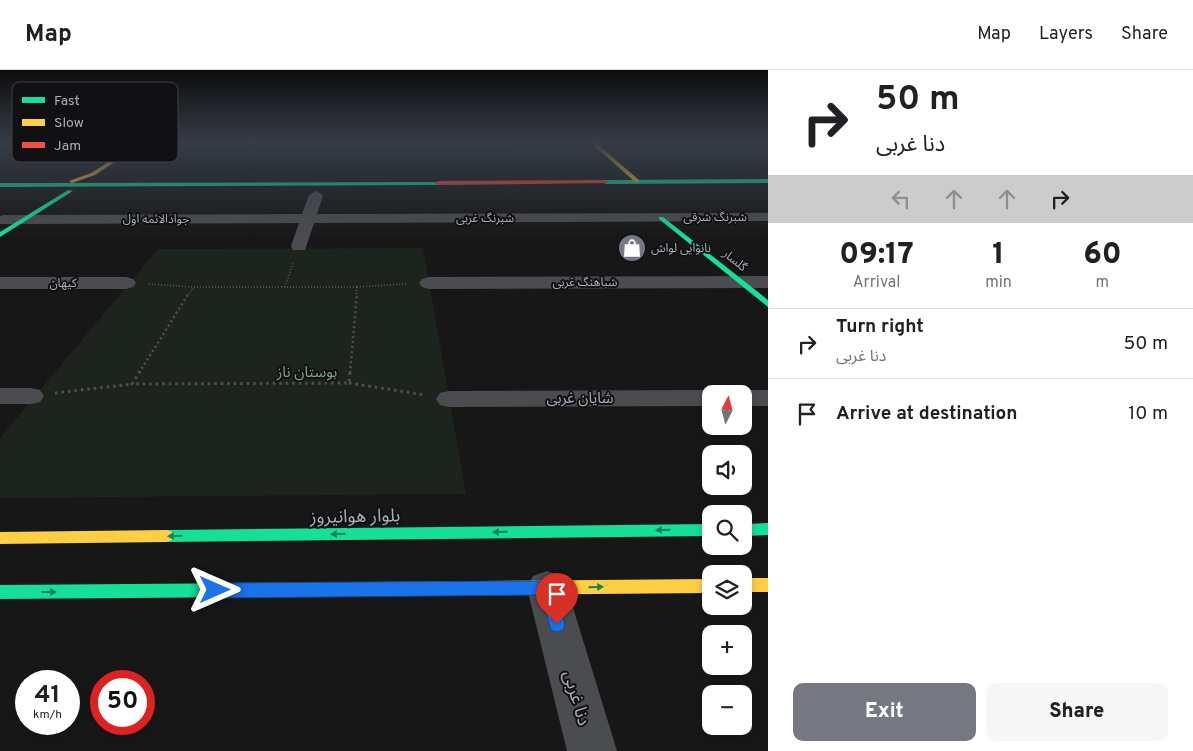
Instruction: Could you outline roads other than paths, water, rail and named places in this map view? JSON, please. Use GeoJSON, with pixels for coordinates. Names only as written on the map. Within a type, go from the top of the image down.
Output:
{"type":"FeatureCollection","features":[{"type":"Feature","properties":{"kind":"main road"},"geometry":{"type":"LineString","coordinates":[[2,221],[49,188],[80,180],[93,174],[108,181],[126,185]]}},
{"type":"Feature","properties":{"kind":"main road"},"geometry":{"type":"LineString","coordinates":[[629,174],[637,181]]}},
{"type":"Feature","properties":{"kind":"main road"},"geometry":{"type":"LineString","coordinates":[[0,191],[126,185],[768,181]]}},
{"type":"Feature","properties":{"kind":"main road"},"geometry":{"type":"LineString","coordinates":[[0,185],[70,191],[768,189]]}},
{"type":"Feature","properties":{"kind":"main road"},"geometry":{"type":"LineString","coordinates":[[0,235],[70,191]]}},
{"type":"Feature","properties":{"kind":"main road","name":"گلسار"},"geometry":{"type":"LineString","coordinates":[[661,218],[768,304]]}},
{"type":"Feature","properties":{"kind":"main road"},"geometry":{"type":"LineString","coordinates":[[752,530],[768,529]]}},
{"type":"Feature","properties":{"kind":"main road","name":"بلوار هوانیروز"},"geometry":{"type":"LineString","coordinates":[[0,538],[702,530]]}},
{"type":"Feature","properties":{"kind":"main road"},"geometry":{"type":"LineString","coordinates":[[752,585],[768,585]]}},
{"type":"Feature","properties":{"kind":"main road"},"geometry":{"type":"LineString","coordinates":[[0,592],[702,586]]}},
{"type":"Feature","properties":{"kind":"street"},"geometry":{"type":"LineString","coordinates":[[299,246],[316,195]]}},
{"type":"Feature","properties":{"kind":"street","name":"شبرنگ شرقی"},"geometry":{"type":"LineString","coordinates":[[661,218],[768,217]]}},
{"type":"Feature","properties":{"kind":"street","name":"جوادالائمه اول"},"geometry":{"type":"LineString","coordinates":[[2,221],[308,218]]}},
{"type":"Feature","properties":{"kind":"street","name":"شبرنگ غربی"},"geometry":{"type":"LineString","coordinates":[[308,218],[661,218]]}},
{"type":"Feature","properties":{"kind":"street","name":"شباهنگ غربی"},"geometry":{"type":"LineString","coordinates":[[429,283],[768,282]]}},
{"type":"Feature","properties":{"kind":"street","name":"کیهان"},"geometry":{"type":"LineString","coordinates":[[0,283],[126,283]]}},
{"type":"Feature","properties":{"kind":"street"},"geometry":{"type":"LineString","coordinates":[[0,396],[32,396]]}},
{"type":"Feature","properties":{"kind":"street","name":"شایان غربی"},"geometry":{"type":"LineString","coordinates":[[449,399],[702,398]]}},
{"type":"Feature","properties":{"kind":"street"},"geometry":{"type":"LineString","coordinates":[[752,398],[768,398]]}},
{"type":"Feature","properties":{"kind":"street","name":"دنا غربی"},"geometry":{"type":"LineString","coordinates":[[547,588],[592,751]]}},
{"type":"Feature","properties":{"kind":"place","name":"نانوایی لواش"},"geometry":{"type":"Point","coordinates":[632,248]}},
{"type":"Feature","properties":{"kind":"park label","name":"بوستان ناز"},"geometry":{"type":"Point","coordinates":[307,372]}}]}
